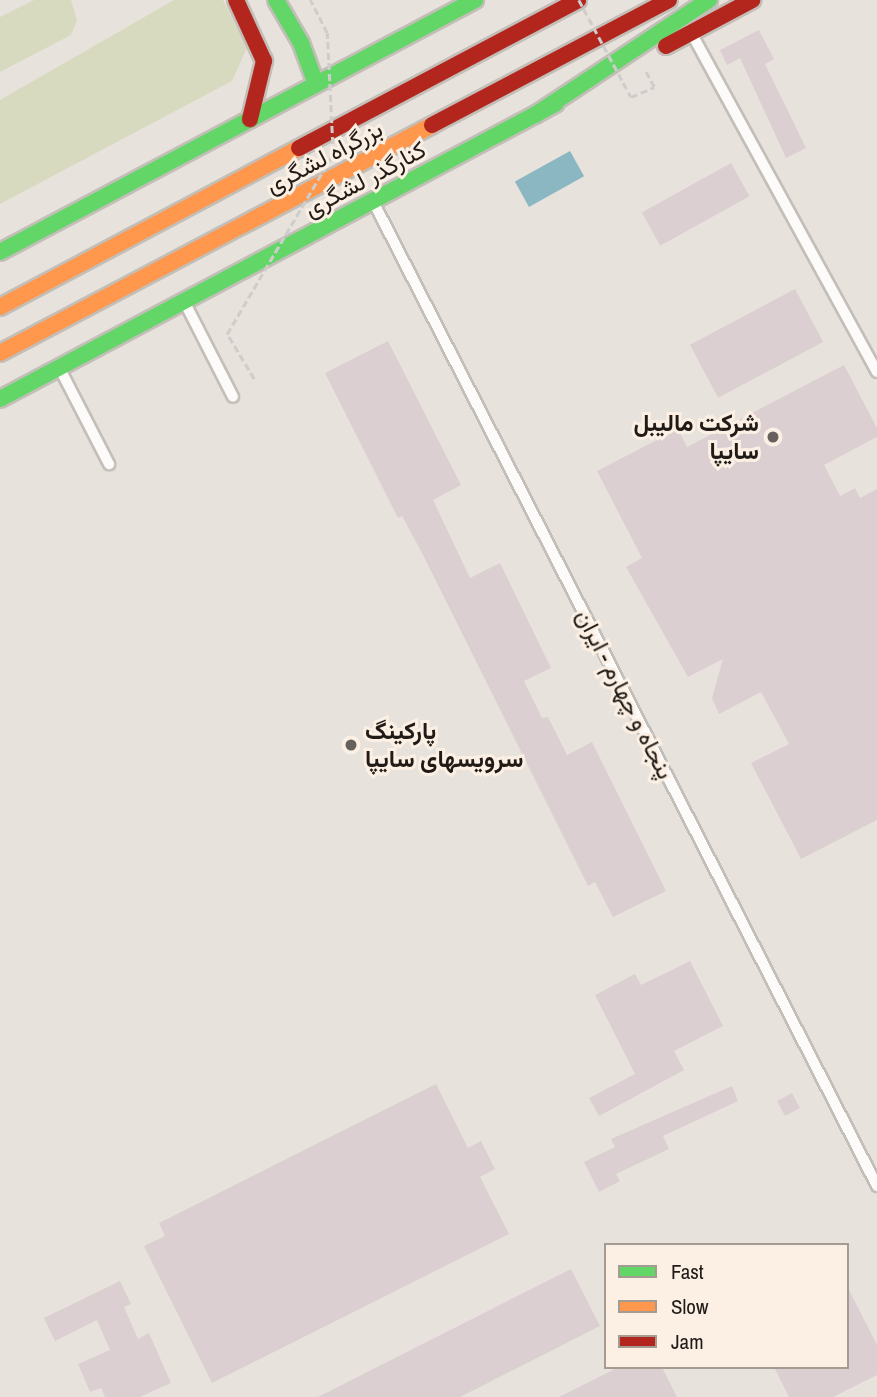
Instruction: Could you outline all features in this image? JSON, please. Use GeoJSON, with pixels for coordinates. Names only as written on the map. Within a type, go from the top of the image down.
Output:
{"type":"FeatureCollection","features":[{"type":"Feature","properties":{"kind":"main road"},"geometry":{"type":"LineString","coordinates":[[236,0],[316,84]]}},
{"type":"Feature","properties":{"kind":"main road"},"geometry":{"type":"LineString","coordinates":[[250,119],[264,61],[277,41],[276,0]]}},
{"type":"Feature","properties":{"kind":"main road"},"geometry":{"type":"LineString","coordinates":[[0,252],[475,0]]}},
{"type":"Feature","properties":{"kind":"main road","name":"بزرگراه لشگری"},"geometry":{"type":"LineString","coordinates":[[0,307],[579,0]]}},
{"type":"Feature","properties":{"kind":"main road","name":"بزرگراه لشگری"},"geometry":{"type":"LineString","coordinates":[[0,354],[669,0]]}},
{"type":"Feature","properties":{"kind":"main road"},"geometry":{"type":"LineString","coordinates":[[535,115],[709,0]]}},
{"type":"Feature","properties":{"kind":"main road","name":"کنارگذر لشگری"},"geometry":{"type":"LineString","coordinates":[[0,399],[752,0]]}},
{"type":"Feature","properties":{"kind":"lane"},"geometry":{"type":"LineString","coordinates":[[691,32],[877,372]]}},
{"type":"Feature","properties":{"kind":"lane","name":"پنجاه و چهارم - ایران"},"geometry":{"type":"LineString","coordinates":[[373,201],[877,1186]]}},
{"type":"Feature","properties":{"kind":"lane"},"geometry":{"type":"LineString","coordinates":[[184,301],[233,397]]}},
{"type":"Feature","properties":{"kind":"lane"},"geometry":{"type":"LineString","coordinates":[[60,367],[109,464]]}},
{"type":"Feature","properties":{"kind":"path"},"geometry":{"type":"LineString","coordinates":[[254,379],[227,334],[333,154],[327,33],[310,0]]}},
{"type":"Feature","properties":{"kind":"path"},"geometry":{"type":"LineString","coordinates":[[579,0],[631,97],[654,87]]}},
{"type":"Feature","properties":{"kind":"green space"},"geometry":{"type":"Polygon","coordinates":[[[34,0],[71,0],[77,20],[71,35],[0,72],[0,17],[34,0]]]}},
{"type":"Feature","properties":{"kind":"green space"},"geometry":{"type":"Polygon","coordinates":[[[174,0],[223,0],[247,48],[232,81],[0,204],[0,100],[174,0]]]}},
{"type":"Feature","properties":{"kind":"water"},"geometry":{"type":"Polygon","coordinates":[[[570,151],[584,176],[529,207],[515,182],[570,151]]]}},
{"type":"Feature","properties":{"kind":"building"},"geometry":{"type":"Polygon","coordinates":[[[759,30],[774,59],[765,64],[806,148],[786,158],[740,58],[727,65],[720,50],[759,30]]]}},
{"type":"Feature","properties":{"kind":"building"},"geometry":{"type":"Polygon","coordinates":[[[731,163],[749,196],[660,246],[642,212],[731,163]]]}},
{"type":"Feature","properties":{"kind":"building"},"geometry":{"type":"Polygon","coordinates":[[[795,289],[823,342],[718,398],[690,345],[795,289]]]}},
{"type":"Feature","properties":{"kind":"building"},"geometry":{"type":"Polygon","coordinates":[[[388,341],[461,485],[433,500],[470,578],[500,563],[551,668],[524,681],[542,718],[548,717],[567,755],[592,742],[666,891],[613,917],[595,882],[588,886],[422,553],[402,516],[398,518],[325,373],[388,341]]]}},
{"type":"Feature","properties":{"kind":"building"},"geometry":{"type":"Polygon","coordinates":[[[844,365],[877,428],[877,437],[824,465],[840,496],[855,488],[860,498],[877,489],[877,820],[801,859],[751,763],[789,744],[761,692],[719,714],[712,698],[723,659],[688,677],[626,567],[642,558],[597,471],[678,429],[687,447],[844,365]]]}},
{"type":"Feature","properties":{"kind":"building"},"geometry":{"type":"Polygon","coordinates":[[[690,961],[723,1026],[674,1051],[684,1070],[599,1116],[589,1098],[635,1074],[595,995],[635,974],[641,985],[690,961]]]}},
{"type":"Feature","properties":{"kind":"building"},"geometry":{"type":"Polygon","coordinates":[[[436,1084],[468,1148],[481,1141],[495,1169],[480,1177],[509,1234],[212,1383],[144,1246],[165,1236],[159,1223],[436,1084]]]}},
{"type":"Feature","properties":{"kind":"building"},"geometry":{"type":"Polygon","coordinates":[[[732,1086],[738,1101],[663,1136],[669,1149],[616,1174],[620,1181],[599,1192],[584,1162],[615,1147],[611,1139],[732,1086]]]}},
{"type":"Feature","properties":{"kind":"building"},"geometry":{"type":"Polygon","coordinates":[[[792,1093],[800,1108],[785,1116],[777,1101],[792,1093]]]}},
{"type":"Feature","properties":{"kind":"building"},"geometry":{"type":"Polygon","coordinates":[[[571,1269],[600,1326],[460,1397],[318,1397],[571,1269]]]}},
{"type":"Feature","properties":{"kind":"building"},"geometry":{"type":"Polygon","coordinates":[[[120,1281],[131,1304],[124,1307],[138,1339],[149,1333],[171,1383],[140,1397],[105,1397],[101,1388],[90,1392],[78,1364],[110,1350],[97,1320],[55,1341],[44,1318],[120,1281]]]}},
{"type":"Feature","properties":{"kind":"building"},"geometry":{"type":"Polygon","coordinates":[[[849,1290],[877,1345],[877,1375],[833,1397],[789,1397],[775,1369],[849,1369],[849,1290]]]}},
{"type":"Feature","properties":{"kind":"building"},"geometry":{"type":"Polygon","coordinates":[[[615,1369],[663,1369],[677,1397],[559,1397],[615,1369]]]}},
{"type":"Feature","properties":{"kind":"traffic: fast"},"geometry":{"type":"LineString","coordinates":[[276,0],[301,43],[316,84]]}},
{"type":"Feature","properties":{"kind":"traffic: fast"},"geometry":{"type":"LineString","coordinates":[[0,252],[475,0]]}},
{"type":"Feature","properties":{"kind":"traffic: fast"},"geometry":{"type":"LineString","coordinates":[[535,115],[709,0]]}},
{"type":"Feature","properties":{"kind":"traffic: fast"},"geometry":{"type":"LineString","coordinates":[[0,399],[555,104]]}},
{"type":"Feature","properties":{"kind":"traffic: slow"},"geometry":{"type":"LineString","coordinates":[[0,353],[432,125]]}},
{"type":"Feature","properties":{"kind":"traffic: slow"},"geometry":{"type":"LineString","coordinates":[[0,307],[299,148]]}},
{"type":"Feature","properties":{"kind":"traffic: jam"},"geometry":{"type":"LineString","coordinates":[[236,0],[264,61],[250,119]]}},
{"type":"Feature","properties":{"kind":"traffic: jam"},"geometry":{"type":"LineString","coordinates":[[299,148],[578,0]]}},
{"type":"Feature","properties":{"kind":"traffic: jam"},"geometry":{"type":"LineString","coordinates":[[432,125],[669,0]]}},
{"type":"Feature","properties":{"kind":"traffic: jam"},"geometry":{"type":"LineString","coordinates":[[666,46],[752,0]]}},
{"type":"Feature","properties":{"kind":"place","name":"شرکت مالیبل سایپا"},"geometry":{"type":"Point","coordinates":[773,437]}},
{"type":"Feature","properties":{"kind":"place","name":"پارکینگ سرویسهای سایپا"},"geometry":{"type":"Point","coordinates":[351,745]}}]}
